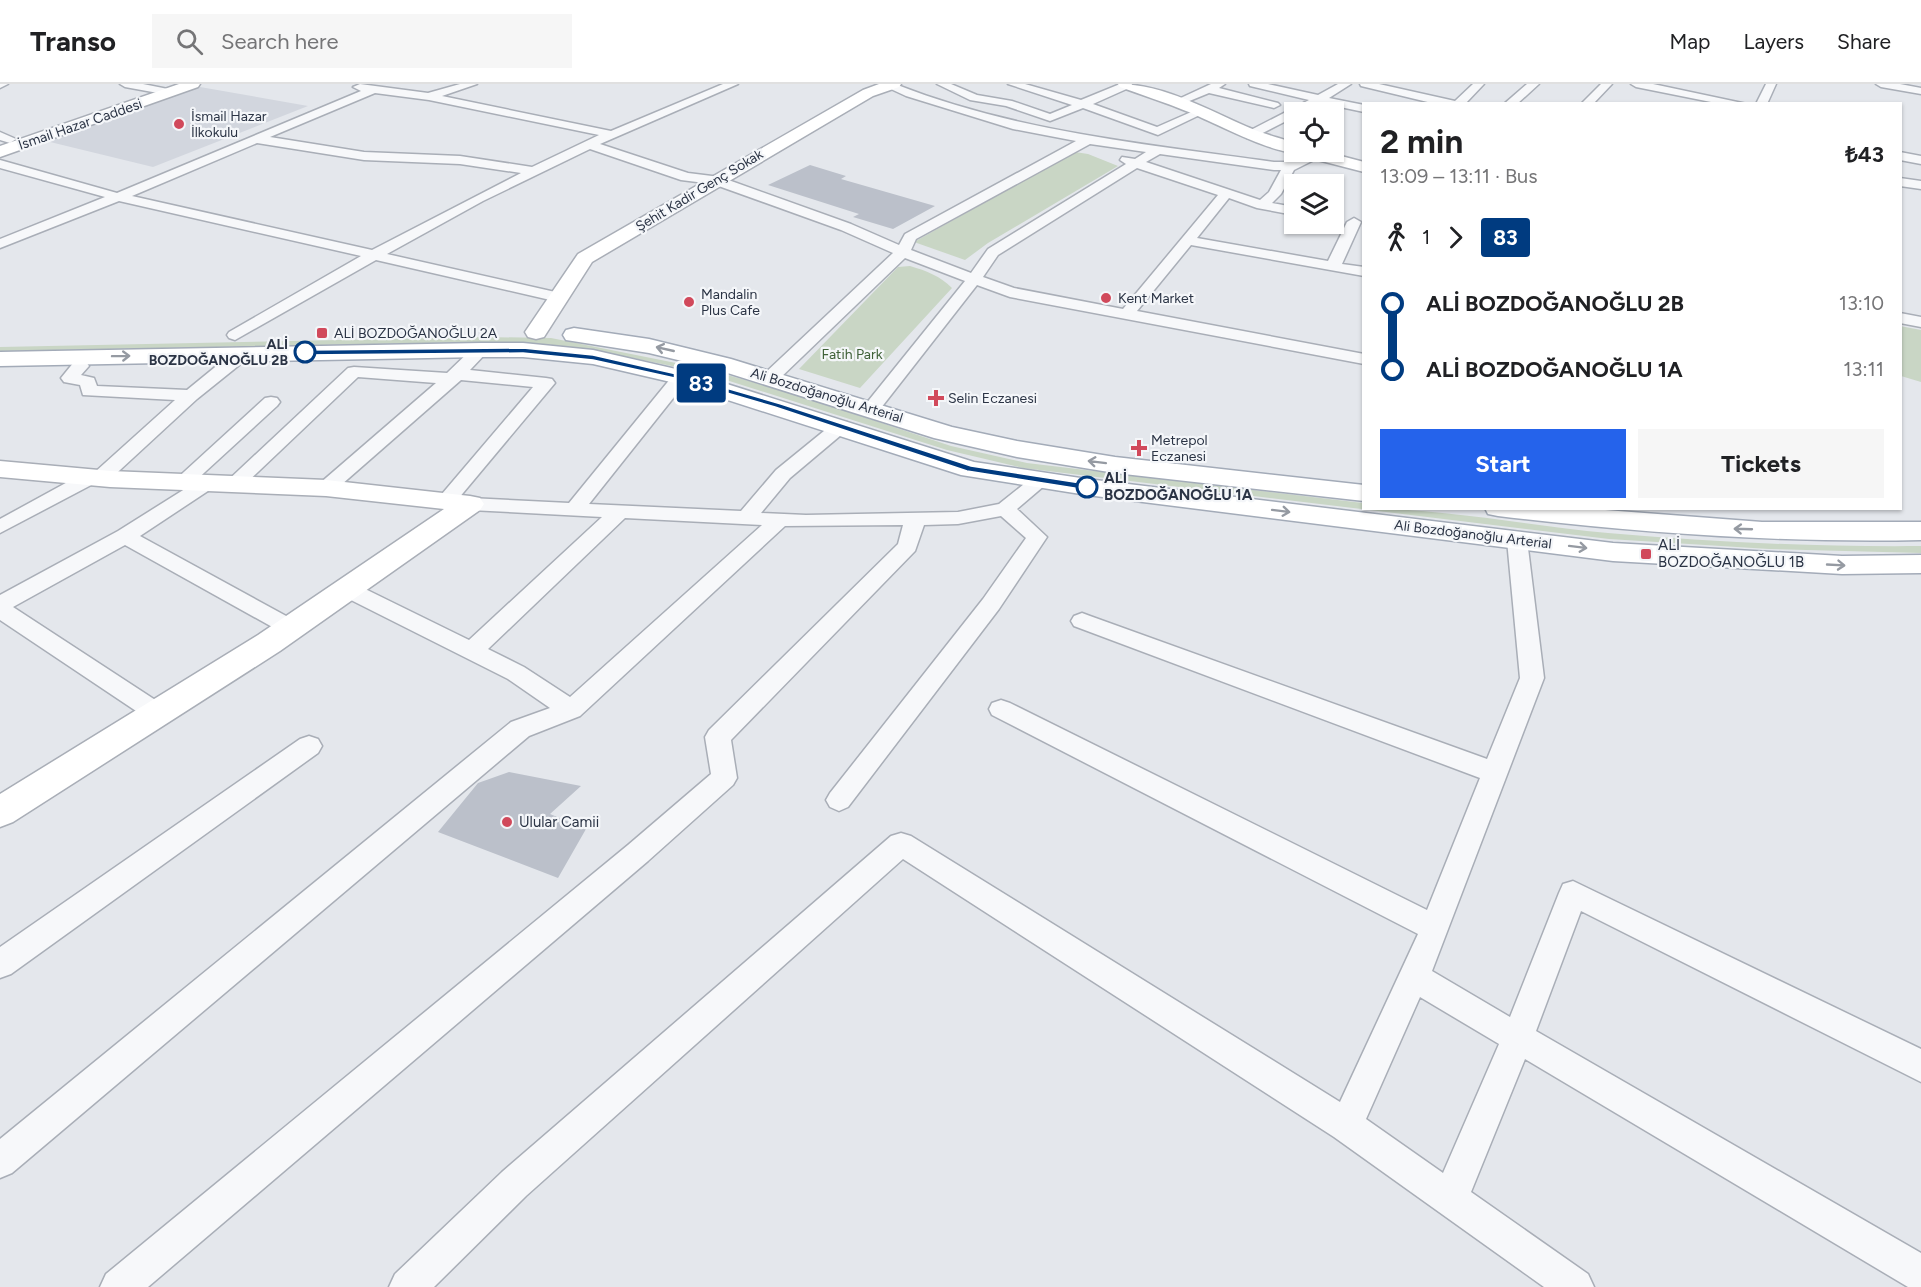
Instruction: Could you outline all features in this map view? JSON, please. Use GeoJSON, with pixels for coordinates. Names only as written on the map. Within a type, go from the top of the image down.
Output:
{"type":"FeatureCollection","features":[{"type":"Feature","properties":{"kind":"main road","name":"İsmail Hazar Caddesi"},"geometry":{"type":"LineString","coordinates":[[3,143],[166,89],[193,84]]}},
{"type":"Feature","properties":{"kind":"main road","name":"Şehit Kadir Genç Sokak"},"geometry":{"type":"LineString","coordinates":[[536,332],[585,258],[715,180],[868,93],[889,84]]}},
{"type":"Feature","properties":{"kind":"main road"},"geometry":{"type":"LineString","coordinates":[[1126,84],[1202,111],[1251,135],[1284,145]]}},
{"type":"Feature","properties":{"kind":"main road"},"geometry":{"type":"LineString","coordinates":[[1344,162],[1362,166]]}},
{"type":"Feature","properties":{"kind":"main road","name":"Ali Bozdoğanoğlu Arterial"},"geometry":{"type":"LineString","coordinates":[[0,359],[238,344],[536,332],[625,340],[771,377],[965,439],[1047,456],[1362,493]]}},
{"type":"Feature","properties":{"kind":"main road","name":"Ali Bozdoğanoğlu Arterial"},"geometry":{"type":"LineString","coordinates":[[0,340],[523,350],[593,357],[681,377],[841,426],[970,469],[1517,540],[1646,554],[1842,565],[1921,564]]}},
{"type":"Feature","properties":{"kind":"main road"},"geometry":{"type":"LineString","coordinates":[[0,470],[95,478],[326,488],[458,503]]}},
{"type":"Feature","properties":{"kind":"main road"},"geometry":{"type":"LineString","coordinates":[[1,809],[291,628],[347,589],[458,503]]}},
{"type":"Feature","properties":{"kind":"main road","name":"Ali Bozdoğanoğlu Arterial"},"geometry":{"type":"LineString","coordinates":[[1515,510],[1696,528],[1848,534],[1921,531]]}},
{"type":"Feature","properties":{"kind":"street"},"geometry":{"type":"LineString","coordinates":[[125,84],[166,89]]}},
{"type":"Feature","properties":{"kind":"street"},"geometry":{"type":"LineString","coordinates":[[344,84],[429,97],[610,134]]}},
{"type":"Feature","properties":{"kind":"street"},"geometry":{"type":"LineString","coordinates":[[429,97],[472,84]]}},
{"type":"Feature","properties":{"kind":"street"},"geometry":{"type":"LineString","coordinates":[[0,527],[95,478],[191,395],[238,344],[371,255],[588,144],[733,84]]}},
{"type":"Feature","properties":{"kind":"street"},"geometry":{"type":"LineString","coordinates":[[889,84],[910,94],[1020,127],[1082,142],[1262,205],[1284,209]]}},
{"type":"Feature","properties":{"kind":"street"},"geometry":{"type":"LineString","coordinates":[[942,84],[974,98],[1008,103],[1050,118],[1084,105],[1126,84]]}},
{"type":"Feature","properties":{"kind":"street"},"geometry":{"type":"LineString","coordinates":[[1013,84],[1084,105],[1158,131],[1202,111]]}},
{"type":"Feature","properties":{"kind":"street"},"geometry":{"type":"LineString","coordinates":[[1178,102],[1220,84]]}},
{"type":"Feature","properties":{"kind":"street"},"geometry":{"type":"LineString","coordinates":[[1254,84],[1362,109]]}},
{"type":"Feature","properties":{"kind":"street"},"geometry":{"type":"LineString","coordinates":[[1315,102],[1346,84]]}},
{"type":"Feature","properties":{"kind":"street"},"geometry":{"type":"LineString","coordinates":[[1365,84],[1446,102]]}},
{"type":"Feature","properties":{"kind":"street"},"geometry":{"type":"LineString","coordinates":[[1457,102],[1479,84]]}},
{"type":"Feature","properties":{"kind":"street"},"geometry":{"type":"LineString","coordinates":[[1512,102],[1534,84]]}},
{"type":"Feature","properties":{"kind":"street"},"geometry":{"type":"LineString","coordinates":[[1588,102],[1607,84]]}},
{"type":"Feature","properties":{"kind":"street"},"geometry":{"type":"LineString","coordinates":[[1636,84],[1731,102]]}},
{"type":"Feature","properties":{"kind":"street"},"geometry":{"type":"LineString","coordinates":[[1762,102],[1771,84]]}},
{"type":"Feature","properties":{"kind":"street"},"geometry":{"type":"LineString","coordinates":[[1881,84],[1921,91]]}},
{"type":"Feature","properties":{"kind":"street"},"geometry":{"type":"LineString","coordinates":[[1208,89],[1284,108]]}},
{"type":"Feature","properties":{"kind":"street"},"geometry":{"type":"LineString","coordinates":[[0,244],[372,90]]}},
{"type":"Feature","properties":{"kind":"street"},"geometry":{"type":"LineString","coordinates":[[1251,135],[1284,119]]}},
{"type":"Feature","properties":{"kind":"street"},"geometry":{"type":"LineString","coordinates":[[256,139],[364,156],[459,160],[535,171]]}},
{"type":"Feature","properties":{"kind":"street"},"geometry":{"type":"LineString","coordinates":[[771,377],[903,252],[910,237],[1082,142],[1160,149],[1275,166],[1290,166],[1302,162]]}},
{"type":"Feature","properties":{"kind":"street"},"geometry":{"type":"LineString","coordinates":[[588,144],[686,177],[715,180],[846,227],[903,252],[1010,292],[1362,360]]}},
{"type":"Feature","properties":{"kind":"street"},"geometry":{"type":"LineString","coordinates":[[871,408],[993,252],[1160,149]]}},
{"type":"Feature","properties":{"kind":"street"},"geometry":{"type":"LineString","coordinates":[[1902,156],[1921,160]]}},
{"type":"Feature","properties":{"kind":"street"},"geometry":{"type":"LineString","coordinates":[[0,164],[118,197],[559,297]]}},
{"type":"Feature","properties":{"kind":"street"},"geometry":{"type":"LineString","coordinates":[[1262,205],[1274,194],[1290,166]]}},
{"type":"Feature","properties":{"kind":"street"},"geometry":{"type":"LineString","coordinates":[[1902,183],[1921,185]]}},
{"type":"Feature","properties":{"kind":"street"},"geometry":{"type":"LineString","coordinates":[[1127,314],[1227,192]]}},
{"type":"Feature","properties":{"kind":"street"},"geometry":{"type":"LineString","coordinates":[[1333,267],[1354,222]]}},
{"type":"Feature","properties":{"kind":"street"},"geometry":{"type":"LineString","coordinates":[[1187,240],[1362,272]]}},
{"type":"Feature","properties":{"kind":"street"},"geometry":{"type":"LineString","coordinates":[[1902,318],[1921,322]]}},
{"type":"Feature","properties":{"kind":"street"},"geometry":{"type":"LineString","coordinates":[[326,488],[481,350]]}},
{"type":"Feature","properties":{"kind":"street"},"geometry":{"type":"LineString","coordinates":[[80,366],[70,378],[88,381],[89,391],[191,395]]}},
{"type":"Feature","properties":{"kind":"street"},"geometry":{"type":"LineString","coordinates":[[234,484],[354,372],[546,383],[458,503]]}},
{"type":"Feature","properties":{"kind":"street"},"geometry":{"type":"LineString","coordinates":[[574,510],[681,377]]}},
{"type":"Feature","properties":{"kind":"street"},"geometry":{"type":"LineString","coordinates":[[157,713],[0,607],[125,536],[195,482],[271,402]]}},
{"type":"Feature","properties":{"kind":"street"},"geometry":{"type":"LineString","coordinates":[[746,518],[783,474],[841,426]]}},
{"type":"Feature","properties":{"kind":"street"},"geometry":{"type":"LineString","coordinates":[[458,503],[746,518],[958,518],[1005,509],[1041,480]]}},
{"type":"Feature","properties":{"kind":"street"},"geometry":{"type":"LineString","coordinates":[[839,800],[991,604],[1037,537],[1005,509]]}},
{"type":"Feature","properties":{"kind":"street"},"geometry":{"type":"LineString","coordinates":[[472,651],[618,513]]}},
{"type":"Feature","properties":{"kind":"street"},"geometry":{"type":"LineString","coordinates":[[0,1161],[520,729],[571,710],[781,519]]}},
{"type":"Feature","properties":{"kind":"street"},"geometry":{"type":"LineString","coordinates":[[119,1287],[638,853],[724,778],[718,737],[908,546],[915,519]]}},
{"type":"Feature","properties":{"kind":"street"},"geometry":{"type":"LineString","coordinates":[[125,536],[291,628]]}},
{"type":"Feature","properties":{"kind":"street"},"geometry":{"type":"LineString","coordinates":[[1346,1125],[1435,928],[1532,678],[1517,540]]}},
{"type":"Feature","properties":{"kind":"street"},"geometry":{"type":"LineString","coordinates":[[347,589],[516,673],[571,710]]}},
{"type":"Feature","properties":{"kind":"street"},"geometry":{"type":"LineString","coordinates":[[1082,621],[1496,773]]}},
{"type":"Feature","properties":{"kind":"street"},"geometry":{"type":"LineString","coordinates":[[1000,709],[1435,928]]}},
{"type":"Feature","properties":{"kind":"street"},"geometry":{"type":"LineString","coordinates":[[0,964],[309,746]]}},
{"type":"Feature","properties":{"kind":"street"},"geometry":{"type":"LineString","coordinates":[[408,1287],[514,1184],[901,844],[1346,1125],[1575,1287]]}},
{"type":"Feature","properties":{"kind":"street"},"geometry":{"type":"LineString","coordinates":[[1450,1199],[1518,1037],[1573,893],[1921,1066]]}},
{"type":"Feature","properties":{"kind":"street"},"geometry":{"type":"LineString","coordinates":[[1414,977],[1921,1274]]}},
{"type":"Feature","properties":{"kind":"shaded area","name":"İsmail Hazar İlkokulu"},"geometry":{"type":"Polygon","coordinates":[[[200,87],[308,106],[153,167],[46,141],[200,87]]]}},
{"type":"Feature","properties":{"kind":"green space"},"geometry":{"type":"Polygon","coordinates":[[[1075,152],[1088,154],[1118,166],[988,243],[965,260],[914,242],[1075,152]]]}},
{"type":"Feature","properties":{"kind":"green space","name":"Fatih Park"},"geometry":{"type":"Polygon","coordinates":[[[910,266],[933,274],[952,288],[860,388],[799,369],[898,267],[910,266]]]}},
{"type":"Feature","properties":{"kind":"green space"},"geometry":{"type":"Polygon","coordinates":[[[1902,326],[1921,330],[1921,382],[1902,376],[1902,326]]]}},
{"type":"Feature","properties":{"kind":"green space"},"geometry":{"type":"Polygon","coordinates":[[[484,337],[551,338],[706,369],[785,391],[951,446],[1027,463],[1362,503],[1362,509],[1023,468],[947,450],[701,372],[594,350],[544,344],[480,342],[0,351],[0,347],[484,337]]]}},
{"type":"Feature","properties":{"kind":"green space"},"geometry":{"type":"Polygon","coordinates":[[[1370,510],[1455,514],[1608,533],[1686,539],[1843,546],[1921,546],[1921,553],[1769,549],[1609,539],[1370,510]]]}},
{"type":"Feature","properties":{"kind":"building"},"geometry":{"type":"Polygon","coordinates":[[[810,165],[846,176],[841,179],[935,206],[893,229],[853,217],[859,214],[768,185],[810,165]]]}},
{"type":"Feature","properties":{"kind":"building","name":"Ulular Camii"},"geometry":{"type":"Polygon","coordinates":[[[509,772],[581,786],[550,814],[586,829],[558,878],[438,832],[478,783],[509,772]]]}},
{"type":"Feature","properties":{"kind":"bus line","name":"83"},"geometry":{"type":"LineString","coordinates":[[305,352],[523,350],[593,357],[681,377],[970,469],[1087,487]]}},
{"type":"Feature","properties":{"kind":"place","name":"İsmail Hazar İlkokulu"},"geometry":{"type":"Point","coordinates":[179,124]}},
{"type":"Feature","properties":{"kind":"place","name":"Kent Market"},"geometry":{"type":"Point","coordinates":[1106,298]}},
{"type":"Feature","properties":{"kind":"place","name":"Mandalin Plus Cafe"},"geometry":{"type":"Point","coordinates":[689,302]}},
{"type":"Feature","properties":{"kind":"place","name":"ALİ BOZDOĞANOĞLU 2A"},"geometry":{"type":"Point","coordinates":[322,333]}},
{"type":"Feature","properties":{"kind":"place","name":"ALİ BOZDOĞANOĞLU 2B"},"geometry":{"type":"Point","coordinates":[305,352]}},
{"type":"Feature","properties":{"kind":"place","name":"Selin Eczanesi"},"geometry":{"type":"Point","coordinates":[936,398]}},
{"type":"Feature","properties":{"kind":"place","name":"Metrepol Eczanesi"},"geometry":{"type":"Point","coordinates":[1139,448]}},
{"type":"Feature","properties":{"kind":"place","name":"ALİ BOZDOĞANOĞLU 1A"},"geometry":{"type":"Point","coordinates":[1087,487]}},
{"type":"Feature","properties":{"kind":"place","name":"ALİ BOZDOĞANOĞLU 1B"},"geometry":{"type":"Point","coordinates":[1646,554]}},
{"type":"Feature","properties":{"kind":"place","name":"Ulular Camii"},"geometry":{"type":"Point","coordinates":[507,822]}}]}
